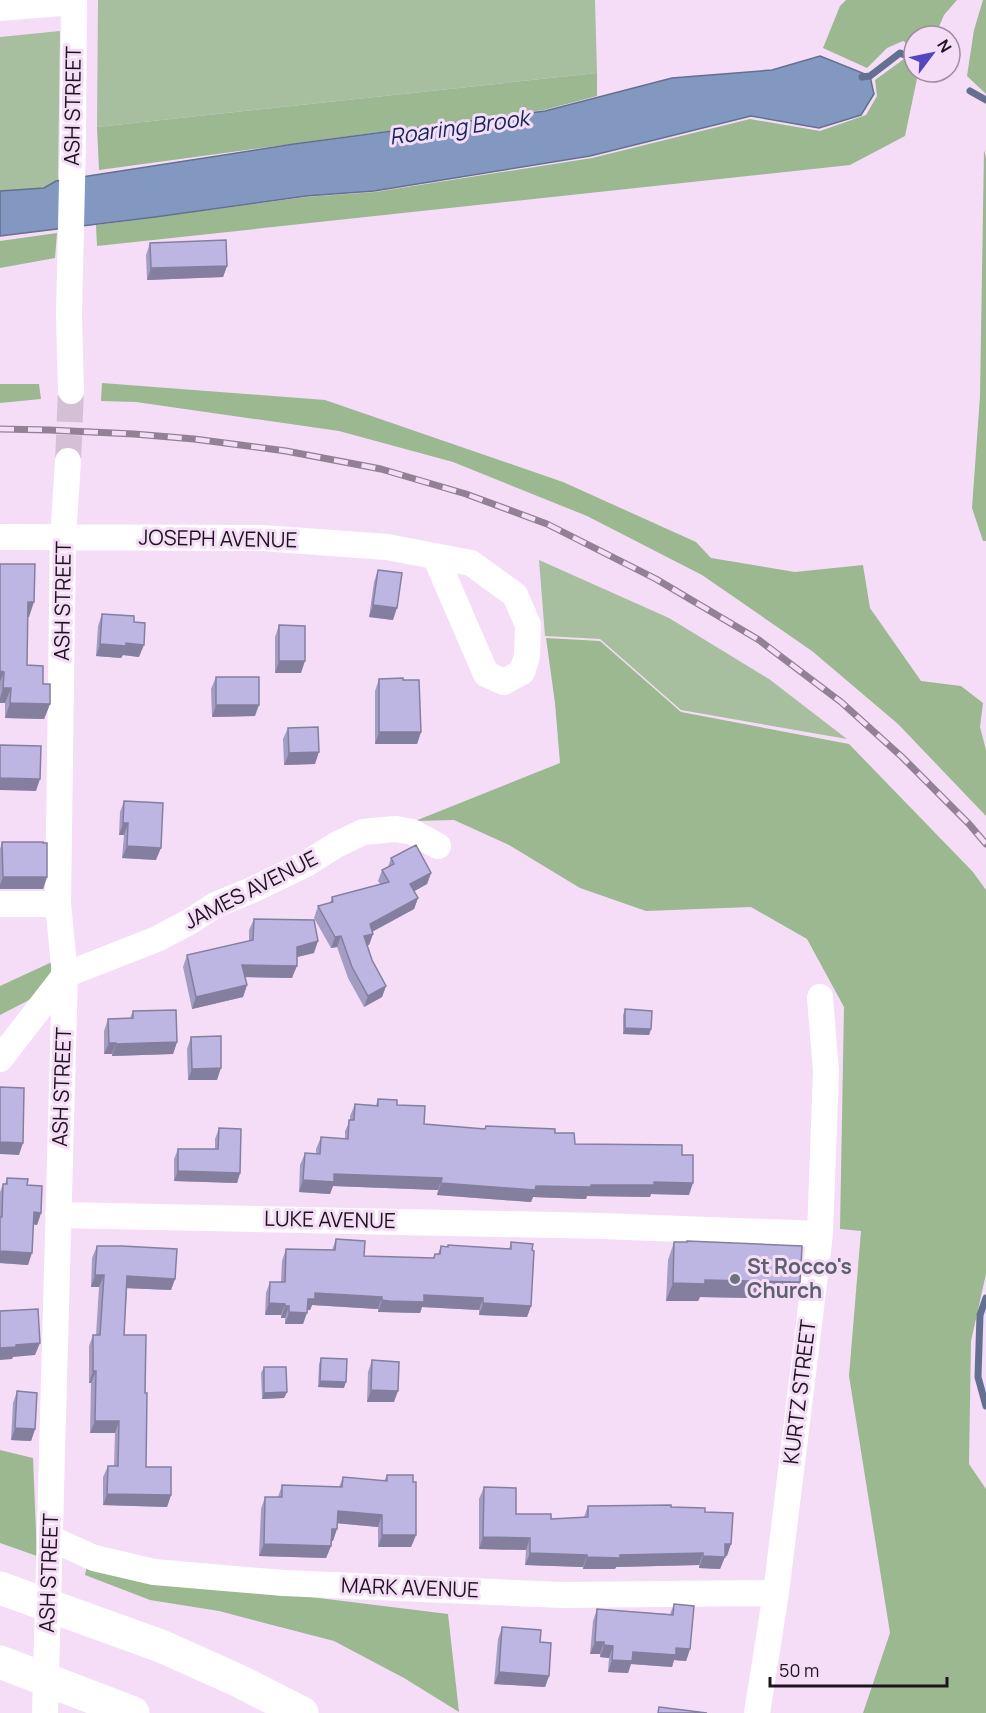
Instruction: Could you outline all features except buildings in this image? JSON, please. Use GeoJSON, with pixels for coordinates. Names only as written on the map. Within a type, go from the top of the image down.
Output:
{"type":"FeatureCollection","features":[{"type":"Feature","properties":{"kind":"highway"},"geometry":{"type":"LineString","coordinates":[[0,1588],[161,1646],[239,1681],[302,1713]]}},
{"type":"Feature","properties":{"kind":"highway"},"geometry":{"type":"LineString","coordinates":[[0,1662],[133,1713]]}},
{"type":"Feature","properties":{"kind":"street"},"geometry":{"type":"LineString","coordinates":[[0,8],[74,1]]}},
{"type":"Feature","properties":{"kind":"street","name":"ASH STREET"},"geometry":{"type":"LineString","coordinates":[[71,391],[69,315],[74,1]]}},
{"type":"Feature","properties":{"kind":"street","name":"ASH STREET"},"geometry":{"type":"LineString","coordinates":[[45,1713],[65,975],[58,904],[63,538],[68,461]]}},
{"type":"Feature","properties":{"kind":"street","name":"JOSEPH AVENUE"},"geometry":{"type":"LineString","coordinates":[[0,537],[262,538],[387,547],[435,556],[471,563],[515,595],[528,625],[527,656],[522,672],[504,681],[486,674],[435,556]]}},
{"type":"Feature","properties":{"kind":"street","name":"JAMES AVENUE"},"geometry":{"type":"LineString","coordinates":[[65,975],[157,939],[215,905],[252,891],[295,870],[336,845],[363,832],[396,829],[412,832],[438,846]]}},
{"type":"Feature","properties":{"kind":"street"},"geometry":{"type":"LineString","coordinates":[[0,904],[58,904]]}},
{"type":"Feature","properties":{"kind":"street"},"geometry":{"type":"LineString","coordinates":[[0,1059],[65,975]]}},
{"type":"Feature","properties":{"kind":"street","name":"KURTZ STREET"},"geometry":{"type":"LineString","coordinates":[[757,1713],[776,1593],[820,1234],[826,1071],[820,997]]}},
{"type":"Feature","properties":{"kind":"street","name":"LUKE AVENUE"},"geometry":{"type":"LineString","coordinates":[[58,1215],[601,1226],[820,1234]]}},
{"type":"Feature","properties":{"kind":"street","name":"MARK AVENUE"},"geometry":{"type":"LineString","coordinates":[[50,1538],[94,1558],[154,1572],[283,1583],[561,1595],[776,1593]]}},
{"type":"Feature","properties":{"kind":"green space"},"geometry":{"type":"Polygon","coordinates":[[[98,0],[595,0],[597,73],[97,127],[98,0]]]}},
{"type":"Feature","properties":{"kind":"green space"},"geometry":{"type":"Polygon","coordinates":[[[846,0],[957,0],[944,15],[940,24],[902,24],[902,41],[887,48],[867,68],[823,48],[840,6],[846,0]]]}},
{"type":"Feature","properties":{"kind":"green space"},"geometry":{"type":"Polygon","coordinates":[[[983,0],[986,0],[986,94],[967,76],[974,30],[983,0]]]}},
{"type":"Feature","properties":{"kind":"green space"},"geometry":{"type":"Polygon","coordinates":[[[60,31],[58,180],[44,188],[0,191],[0,37],[60,31]]]}},
{"type":"Feature","properties":{"kind":"green space"},"geometry":{"type":"Polygon","coordinates":[[[902,60],[902,84],[916,84],[905,136],[850,165],[97,246],[96,225],[306,197],[375,192],[592,158],[750,119],[820,131],[866,115],[877,96],[875,80],[902,60]]]}},
{"type":"Feature","properties":{"kind":"green space"},"geometry":{"type":"Polygon","coordinates":[[[597,73],[597,96],[544,110],[99,170],[97,127],[597,73]]]}},
{"type":"Feature","properties":{"kind":"green space"},"geometry":{"type":"Polygon","coordinates":[[[984,150],[986,158],[986,541],[983,541],[972,508],[980,396],[984,150]]]}},
{"type":"Feature","properties":{"kind":"green space"},"geometry":{"type":"Polygon","coordinates":[[[57,233],[55,258],[0,268],[0,241],[57,233]]]}},
{"type":"Feature","properties":{"kind":"green space"},"geometry":{"type":"Polygon","coordinates":[[[102,383],[325,400],[563,482],[696,542],[711,558],[795,572],[863,565],[870,608],[921,681],[961,686],[983,703],[980,727],[986,750],[986,816],[898,724],[812,651],[702,575],[587,516],[453,462],[339,431],[136,402],[101,401],[102,383]]]}},
{"type":"Feature","properties":{"kind":"green space"},"geometry":{"type":"Polygon","coordinates":[[[0,384],[39,384],[41,399],[0,403],[0,384]]]}},
{"type":"Feature","properties":{"kind":"green space"},"geometry":{"type":"Polygon","coordinates":[[[539,560],[669,618],[769,679],[847,739],[681,710],[600,639],[545,636],[539,560]]]}},
{"type":"Feature","properties":{"kind":"green space"},"geometry":{"type":"Polygon","coordinates":[[[546,638],[600,641],[681,712],[849,744],[973,872],[986,890],[986,1274],[971,1341],[969,1464],[986,1489],[986,1713],[863,1713],[890,1633],[849,1376],[861,1231],[840,1229],[844,1007],[807,939],[751,907],[646,911],[580,888],[509,845],[454,820],[415,821],[560,763],[546,638]]]}},
{"type":"Feature","properties":{"kind":"green space"},"geometry":{"type":"Polygon","coordinates":[[[52,962],[49,987],[0,1015],[0,986],[52,962]]]}},
{"type":"Feature","properties":{"kind":"green space"},"geometry":{"type":"Polygon","coordinates":[[[0,1450],[33,1458],[37,1556],[0,1543],[0,1450]]]}},
{"type":"Feature","properties":{"kind":"green space"},"geometry":{"type":"Polygon","coordinates":[[[88,1561],[158,1578],[448,1614],[459,1712],[404,1678],[334,1641],[219,1611],[150,1600],[85,1575],[88,1561]]]}},
{"type":"Feature","properties":{"kind":"water"},"geometry":{"type":"Polygon","coordinates":[[[820,56],[870,76],[874,94],[861,115],[819,128],[751,116],[590,156],[374,191],[306,196],[0,236],[0,191],[44,188],[56,181],[294,144],[545,111],[672,78],[772,70],[820,56]]]}},
{"type":"Feature","properties":{"kind":"waterway","name":"Roaring Brook"},"geometry":{"type":"LineString","coordinates":[[862,77],[870,76],[900,53],[902,54]]}},
{"type":"Feature","properties":{"kind":"waterway","name":"Roaring Brook"},"geometry":{"type":"LineString","coordinates":[[970,91],[986,100]]}},
{"type":"Feature","properties":{"kind":"waterway","name":"Roaring Brook"},"geometry":{"type":"LineString","coordinates":[[986,1298],[980,1315],[978,1377],[986,1406]]}},
{"type":"Feature","properties":{"kind":"tunnel"},"geometry":{"type":"LineString","coordinates":[[68,461],[71,391]]}},
{"type":"Feature","properties":{"kind":"railway"},"geometry":{"type":"LineString","coordinates":[[0,429],[134,434],[286,451],[381,469],[466,494],[547,524],[656,579],[759,640],[841,702],[902,757],[986,844]]}},
{"type":"Feature","properties":{"kind":"place","name":"St Rocco's Church"},"geometry":{"type":"Point","coordinates":[735,1279]}}]}
